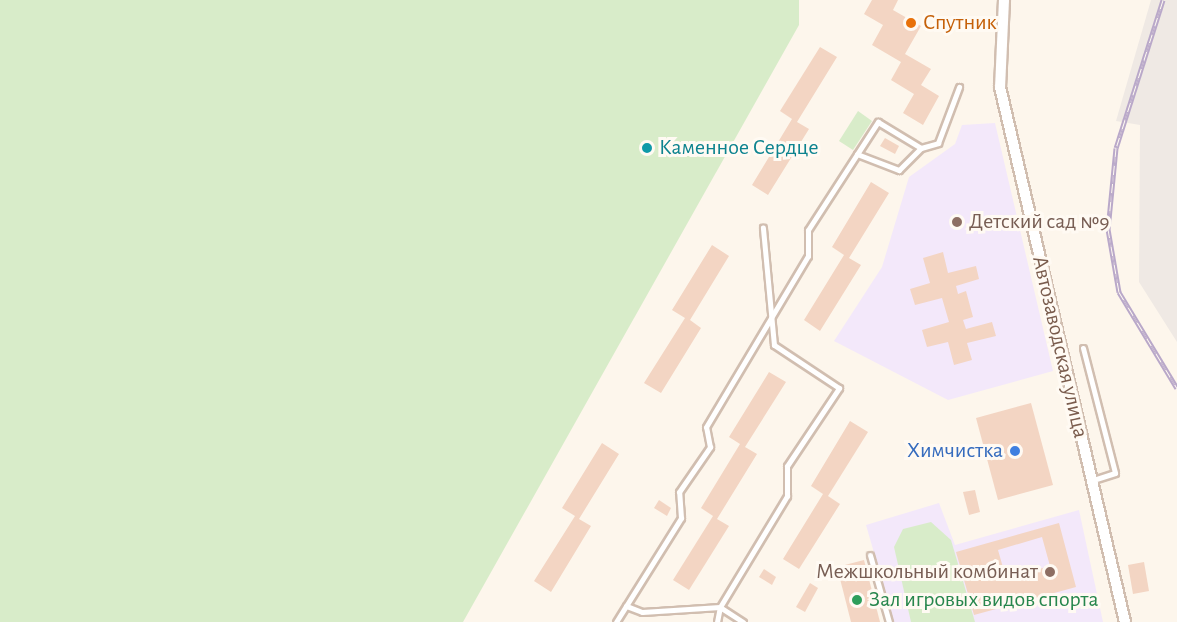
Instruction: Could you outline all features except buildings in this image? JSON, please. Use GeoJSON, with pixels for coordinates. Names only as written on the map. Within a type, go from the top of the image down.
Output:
{"type":"FeatureCollection","features":[{"type":"Feature","properties":{"kind":"street","name":"Автозаводская улица"},"geometry":{"type":"LineString","coordinates":[[1004,0],[1000,87],[1090,481],[1125,622]]}},
{"type":"Feature","properties":{"kind":"lane"},"geometry":{"type":"LineString","coordinates":[[857,154],[899,170],[921,148],[938,143],[958,87]]}},
{"type":"Feature","properties":{"kind":"lane"},"geometry":{"type":"LineString","coordinates":[[616,622],[681,518],[679,492],[710,447],[706,426],[808,256],[808,230],[878,122],[921,148]]}},
{"type":"Feature","properties":{"kind":"lane"},"geometry":{"type":"LineString","coordinates":[[717,622],[720,607],[787,496],[787,466],[839,388],[774,345],[763,228]]}},
{"type":"Feature","properties":{"kind":"lane"},"geometry":{"type":"LineString","coordinates":[[1083,348],[1115,473],[1090,481]]}},
{"type":"Feature","properties":{"kind":"lane"},"geometry":{"type":"LineString","coordinates":[[870,555],[889,622]]}},
{"type":"Feature","properties":{"kind":"lane"},"geometry":{"type":"LineString","coordinates":[[626,606],[642,612],[720,607],[743,622]]}},
{"type":"Feature","properties":{"kind":"shaded area"},"geometry":{"type":"Polygon","coordinates":[[[1151,0],[1177,0],[1177,342],[1139,282],[1140,125],[1116,121],[1151,0]]]}},
{"type":"Feature","properties":{"kind":"shaded area","name":"Детский сад №9"},"geometry":{"type":"Polygon","coordinates":[[[995,123],[1053,371],[948,400],[834,341],[882,267],[909,177],[955,144],[962,125],[995,123]]]}},
{"type":"Feature","properties":{"kind":"shaded area"},"geometry":{"type":"Polygon","coordinates":[[[939,503],[955,545],[1079,510],[1103,622],[894,622],[866,525],[939,503]]]}},
{"type":"Feature","properties":{"kind":"green space"},"geometry":{"type":"Polygon","coordinates":[[[0,0],[799,0],[799,25],[463,622],[0,622],[0,0]]]}},
{"type":"Feature","properties":{"kind":"green space"},"geometry":{"type":"Polygon","coordinates":[[[858,111],[872,121],[853,150],[839,141],[858,111]]]}},
{"type":"Feature","properties":{"kind":"green space"},"geometry":{"type":"Polygon","coordinates":[[[931,522],[951,540],[975,622],[911,622],[894,547],[903,529],[931,522]]]}},
{"type":"Feature","properties":{"kind":"railway"},"geometry":{"type":"LineString","coordinates":[[1163,0],[1116,148],[1108,229],[1119,292],[1177,388]]}},
{"type":"Feature","properties":{"kind":"place","name":"Спутник"},"geometry":{"type":"Point","coordinates":[911,23]}},
{"type":"Feature","properties":{"kind":"place","name":"Каменное Сердце"},"geometry":{"type":"Point","coordinates":[647,148]}},
{"type":"Feature","properties":{"kind":"place","name":"Детский сад №9"},"geometry":{"type":"Point","coordinates":[957,222]}},
{"type":"Feature","properties":{"kind":"place","name":"Химчистка"},"geometry":{"type":"Point","coordinates":[1015,451]}},
{"type":"Feature","properties":{"kind":"place","name":"Межшкольный комбинат"},"geometry":{"type":"Point","coordinates":[1050,572]}},
{"type":"Feature","properties":{"kind":"place","name":"Зал игровых видов спорта"},"geometry":{"type":"Point","coordinates":[857,600]}}]}
